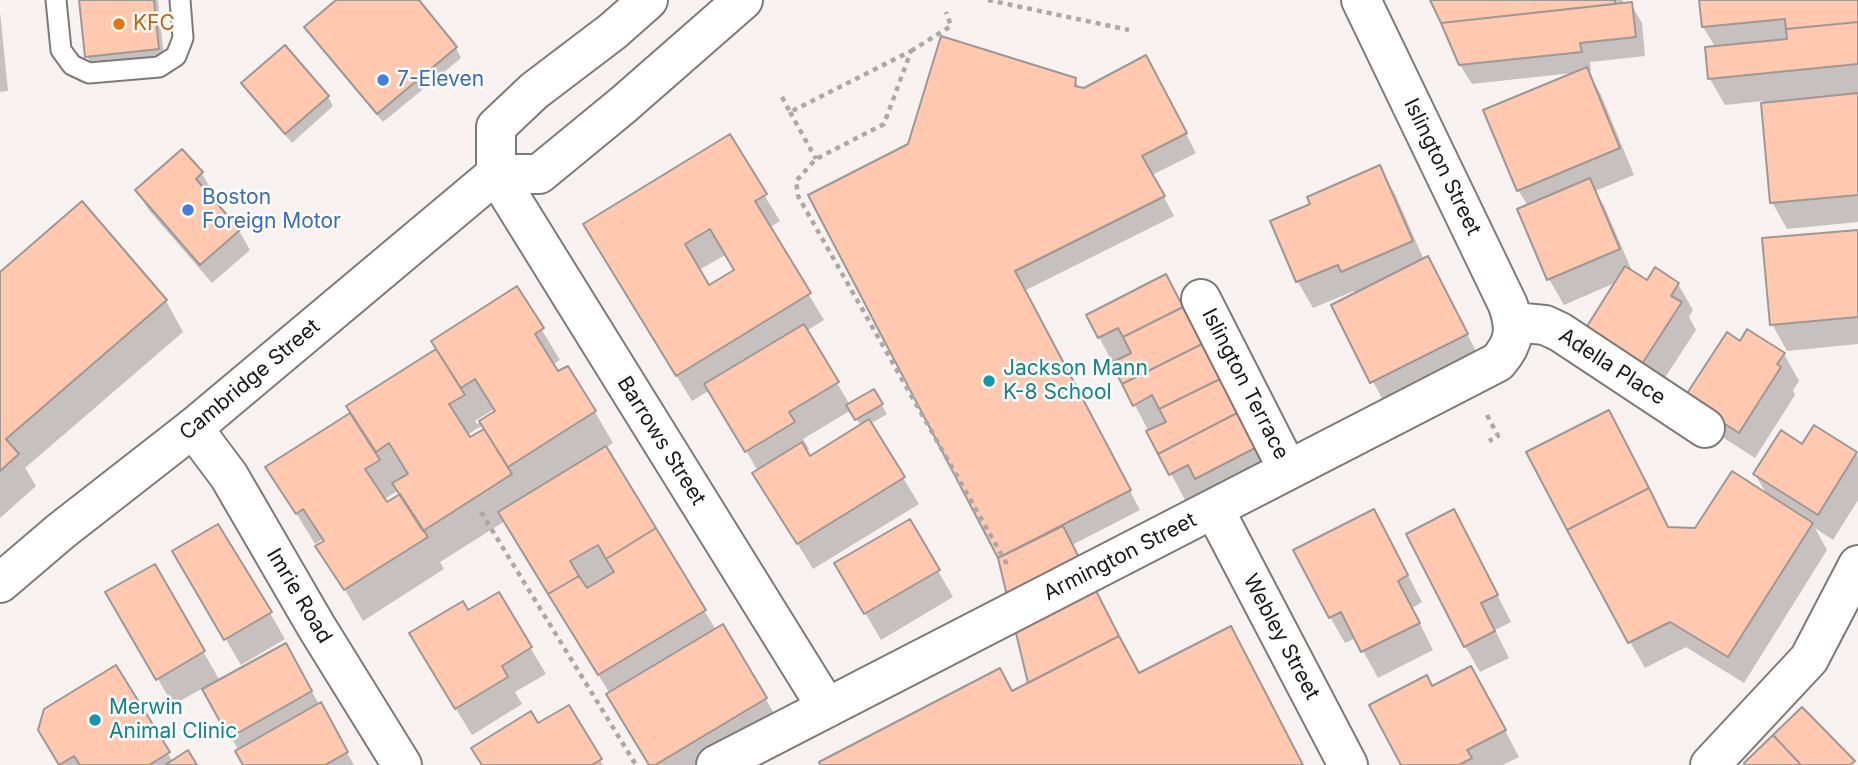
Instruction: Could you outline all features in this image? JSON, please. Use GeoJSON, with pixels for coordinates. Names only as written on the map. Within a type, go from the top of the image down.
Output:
{"type":"FeatureCollection","features":[{"type":"Feature","properties":{"kind":"street"},"geometry":{"type":"LineString","coordinates":[[648,0],[613,31],[534,92],[496,127],[496,174],[540,174],[743,0]]}},
{"type":"Feature","properties":{"kind":"street","name":"Islington Street"},"geometry":{"type":"LineString","coordinates":[[1366,11],[1508,305],[1513,329]]}},
{"type":"Feature","properties":{"kind":"street","name":"Cambridge Street"},"geometry":{"type":"LineString","coordinates":[[0,583],[61,530],[193,428],[496,174]]}},
{"type":"Feature","properties":{"kind":"street","name":"Barrows Street"},"geometry":{"type":"LineString","coordinates":[[496,174],[827,708]]}},
{"type":"Feature","properties":{"kind":"street","name":"Islington Terrace"},"geometry":{"type":"LineString","coordinates":[[1201,299],[1289,470]]}},
{"type":"Feature","properties":{"kind":"street","name":"Adella Place"},"geometry":{"type":"LineString","coordinates":[[1513,329],[1545,325],[1560,332],[1705,428]]}},
{"type":"Feature","properties":{"kind":"street","name":"Armington Street"},"geometry":{"type":"LineString","coordinates":[[716,765],[1498,362],[1507,351],[1513,329]]}},
{"type":"Feature","properties":{"kind":"street","name":"Imrie Road"},"geometry":{"type":"LineString","coordinates":[[193,428],[229,476],[316,626],[402,765]]}},
{"type":"Feature","properties":{"kind":"street","name":"Webley Street"},"geometry":{"type":"LineString","coordinates":[[1214,509],[1348,765]]}},
{"type":"Feature","properties":{"kind":"street"},"geometry":{"type":"LineString","coordinates":[[1710,765],[1809,659],[1858,565]]}},
{"type":"Feature","properties":{"kind":"lane"},"geometry":{"type":"LineString","coordinates":[[56,0],[61,50],[72,65],[89,74],[159,67],[176,56],[183,38],[180,0]]}},
{"type":"Feature","properties":{"kind":"path"},"geometry":{"type":"LineString","coordinates":[[988,0],[1129,30]]}},
{"type":"Feature","properties":{"kind":"path"},"geometry":{"type":"LineString","coordinates":[[790,112],[911,51],[951,26],[946,12]]}},
{"type":"Feature","properties":{"kind":"path"},"geometry":{"type":"LineString","coordinates":[[911,51],[884,124],[816,159],[796,181],[798,197],[1009,567]]}},
{"type":"Feature","properties":{"kind":"path"},"geometry":{"type":"LineString","coordinates":[[782,97],[816,159]]}},
{"type":"Feature","properties":{"kind":"path"},"geometry":{"type":"LineString","coordinates":[[1481,405],[1498,436],[1489,441]]}},
{"type":"Feature","properties":{"kind":"path"},"geometry":{"type":"LineString","coordinates":[[481,512],[636,765]]}},
{"type":"Feature","properties":{"kind":"building","name":"KFC"},"geometry":{"type":"Polygon","coordinates":[[[79,0],[154,0],[159,49],[85,57],[79,0]]]}},
{"type":"Feature","properties":{"kind":"building","name":"7-Eleven"},"geometry":{"type":"Polygon","coordinates":[[[336,0],[419,0],[457,47],[377,114],[304,27],[336,0]]]}},
{"type":"Feature","properties":{"kind":"building"},"geometry":{"type":"Polygon","coordinates":[[[1430,0],[1615,0],[1615,4],[1441,23],[1430,0]]]}},
{"type":"Feature","properties":{"kind":"building"},"geometry":{"type":"Polygon","coordinates":[[[1699,0],[1858,0],[1858,22],[1786,29],[1785,19],[1702,27],[1699,0]]]}},
{"type":"Feature","properties":{"kind":"building"},"geometry":{"type":"Polygon","coordinates":[[[1632,2],[1636,37],[1580,43],[1582,52],[1459,65],[1441,23],[1632,2]]]}},
{"type":"Feature","properties":{"kind":"building"},"geometry":{"type":"Polygon","coordinates":[[[1858,22],[1858,64],[1708,79],[1705,47],[1787,39],[1786,29],[1858,22]]]}},
{"type":"Feature","properties":{"kind":"building","name":"Jackson Mann K-8 School"},"geometry":{"type":"Polygon","coordinates":[[[941,36],[1076,78],[1075,86],[1084,88],[1146,55],[1187,133],[1142,156],[1165,196],[1015,271],[1131,490],[998,558],[808,195],[908,144],[941,36]]]}},
{"type":"Feature","properties":{"kind":"building"},"geometry":{"type":"Polygon","coordinates":[[[285,45],[329,96],[285,134],[241,83],[285,45]]]}},
{"type":"Feature","properties":{"kind":"building"},"geometry":{"type":"Polygon","coordinates":[[[1587,67],[1620,148],[1517,191],[1483,110],[1587,67]]]}},
{"type":"Feature","properties":{"kind":"building"},"geometry":{"type":"Polygon","coordinates":[[[1858,93],[1858,195],[1770,203],[1761,103],[1858,93]]]}},
{"type":"Feature","properties":{"kind":"building"},"geometry":{"type":"Polygon","coordinates":[[[730,134],[767,194],[755,201],[811,293],[676,376],[583,224],[730,134]],[[710,229],[685,244],[709,285],[734,270],[710,229]]]}},
{"type":"Feature","properties":{"kind":"building","name":"Boston Foreign Motor"},"geometry":{"type":"Polygon","coordinates":[[[182,149],[203,172],[196,179],[240,230],[200,265],[135,190],[182,149]]]}},
{"type":"Feature","properties":{"kind":"building"},"geometry":{"type":"Polygon","coordinates":[[[1380,165],[1413,241],[1341,272],[1338,265],[1296,282],[1270,221],[1310,204],[1307,197],[1380,165]]]}},
{"type":"Feature","properties":{"kind":"building"},"geometry":{"type":"Polygon","coordinates":[[[1590,178],[1620,249],[1547,280],[1517,209],[1590,178]]]}},
{"type":"Feature","properties":{"kind":"building"},"geometry":{"type":"Polygon","coordinates":[[[82,201],[167,300],[6,439],[19,454],[0,471],[0,272],[82,201]]]}},
{"type":"Feature","properties":{"kind":"building"},"geometry":{"type":"Polygon","coordinates":[[[1858,230],[1858,317],[1770,325],[1762,238],[1858,230]]]}},
{"type":"Feature","properties":{"kind":"building"},"geometry":{"type":"Polygon","coordinates":[[[1428,256],[1468,334],[1370,383],[1331,305],[1428,256]]]}},
{"type":"Feature","properties":{"kind":"building"},"geometry":{"type":"Polygon","coordinates":[[[1625,266],[1647,280],[1655,267],[1679,283],[1671,296],[1682,302],[1640,367],[1584,331],[1625,266]]]}},
{"type":"Feature","properties":{"kind":"building"},"geometry":{"type":"Polygon","coordinates":[[[1166,274],[1183,307],[1123,337],[1118,328],[1098,338],[1086,315],[1166,274]]]}},
{"type":"Feature","properties":{"kind":"building"},"geometry":{"type":"Polygon","coordinates":[[[517,286],[544,328],[535,334],[558,371],[568,366],[596,411],[508,467],[479,421],[495,411],[475,379],[461,388],[431,341],[517,286]]]}},
{"type":"Feature","properties":{"kind":"building"},"geometry":{"type":"Polygon","coordinates":[[[1183,307],[1202,344],[1122,384],[1111,363],[1131,353],[1123,337],[1183,307]]]}},
{"type":"Feature","properties":{"kind":"building"},"geometry":{"type":"Polygon","coordinates":[[[804,324],[839,382],[789,412],[795,422],[745,452],[704,384],[804,324]]]}},
{"type":"Feature","properties":{"kind":"building"},"geometry":{"type":"Polygon","coordinates":[[[1747,329],[1785,353],[1777,364],[1781,367],[1739,433],[1684,398],[1727,332],[1740,341],[1747,329]]]}},
{"type":"Feature","properties":{"kind":"building"},"geometry":{"type":"Polygon","coordinates":[[[1202,344],[1220,379],[1159,409],[1152,395],[1133,406],[1122,384],[1202,344]]]}},
{"type":"Feature","properties":{"kind":"building"},"geometry":{"type":"Polygon","coordinates":[[[436,349],[465,395],[449,404],[470,437],[484,429],[512,474],[423,531],[392,483],[408,474],[389,443],[376,452],[346,406],[436,349]]]}},
{"type":"Feature","properties":{"kind":"building"},"geometry":{"type":"Polygon","coordinates":[[[1220,379],[1237,413],[1158,454],[1146,431],[1166,422],[1159,409],[1220,379]]]}},
{"type":"Feature","properties":{"kind":"building"},"geometry":{"type":"Polygon","coordinates":[[[874,389],[883,404],[855,420],[846,405],[874,389]]]}},
{"type":"Feature","properties":{"kind":"building"},"geometry":{"type":"Polygon","coordinates":[[[1609,410],[1649,488],[1567,530],[1526,452],[1609,410]]]}},
{"type":"Feature","properties":{"kind":"building"},"geometry":{"type":"Polygon","coordinates":[[[350,413],[380,460],[365,469],[387,502],[400,494],[428,537],[344,590],[315,546],[324,541],[303,509],[296,514],[265,467],[350,413]]]}},
{"type":"Feature","properties":{"kind":"building"},"geometry":{"type":"Polygon","coordinates":[[[1237,413],[1255,448],[1195,479],[1188,465],[1169,475],[1158,454],[1237,413]]]}},
{"type":"Feature","properties":{"kind":"building"},"geometry":{"type":"Polygon","coordinates":[[[869,419],[905,477],[797,544],[752,473],[802,442],[810,456],[869,419]]]}},
{"type":"Feature","properties":{"kind":"building"},"geometry":{"type":"Polygon","coordinates":[[[1814,425],[1857,452],[1818,515],[1753,474],[1781,430],[1802,444],[1814,425]]]}},
{"type":"Feature","properties":{"kind":"building"},"geometry":{"type":"Polygon","coordinates":[[[606,446],[656,528],[606,559],[598,545],[570,561],[579,576],[548,594],[498,512],[606,446]]]}},
{"type":"Feature","properties":{"kind":"building"},"geometry":{"type":"Polygon","coordinates":[[[1732,471],[1813,523],[1728,657],[1670,622],[1628,643],[1567,530],[1649,488],[1668,527],[1695,528],[1732,471]]]}},
{"type":"Feature","properties":{"kind":"building"},"geometry":{"type":"Polygon","coordinates":[[[1374,509],[1408,575],[1398,581],[1420,623],[1361,652],[1341,612],[1329,618],[1293,550],[1374,509]]]}},
{"type":"Feature","properties":{"kind":"building"},"geometry":{"type":"Polygon","coordinates":[[[1454,509],[1498,595],[1481,603],[1495,631],[1464,647],[1406,534],[1454,509]]]}},
{"type":"Feature","properties":{"kind":"building"},"geometry":{"type":"Polygon","coordinates":[[[910,519],[940,570],[864,614],[834,563],[910,519]]]}},
{"type":"Feature","properties":{"kind":"building"},"geometry":{"type":"Polygon","coordinates":[[[218,524],[272,612],[224,640],[172,551],[218,524]]]}},
{"type":"Feature","properties":{"kind":"building"},"geometry":{"type":"Polygon","coordinates":[[[1063,526],[1119,636],[1028,683],[998,558],[1063,526]]]}},
{"type":"Feature","properties":{"kind":"building"},"geometry":{"type":"Polygon","coordinates":[[[656,528],[706,610],[598,675],[548,594],[579,576],[587,588],[614,572],[606,559],[656,528]]]}},
{"type":"Feature","properties":{"kind":"building"},"geometry":{"type":"Polygon","coordinates":[[[155,564],[205,651],[156,680],[105,592],[155,564]]]}},
{"type":"Feature","properties":{"kind":"building"},"geometry":{"type":"Polygon","coordinates":[[[499,592],[532,647],[502,666],[508,677],[455,709],[409,633],[463,601],[468,610],[499,592]]]}},
{"type":"Feature","properties":{"kind":"building"},"geometry":{"type":"Polygon","coordinates":[[[723,624],[767,698],[655,765],[649,765],[606,694],[723,624]]]}},
{"type":"Feature","properties":{"kind":"building"},"geometry":{"type":"Polygon","coordinates":[[[1231,626],[1303,765],[820,765],[819,762],[1000,668],[1012,691],[1119,636],[1139,673],[1231,626]]]}},
{"type":"Feature","properties":{"kind":"building"},"geometry":{"type":"Polygon","coordinates":[[[286,643],[312,691],[229,738],[202,689],[286,643]]]}},
{"type":"Feature","properties":{"kind":"building","name":"Merwin Animal Clinic"},"geometry":{"type":"Polygon","coordinates":[[[116,665],[170,752],[149,765],[80,765],[74,756],[59,765],[38,730],[44,709],[116,665]]]}},
{"type":"Feature","properties":{"kind":"building"},"geometry":{"type":"Polygon","coordinates":[[[1471,666],[1506,730],[1467,750],[1472,758],[1459,765],[1401,765],[1369,705],[1427,675],[1432,686],[1471,666]]]}},
{"type":"Feature","properties":{"kind":"building"},"geometry":{"type":"Polygon","coordinates":[[[321,702],[348,752],[325,765],[243,765],[235,751],[321,702]]]}},
{"type":"Feature","properties":{"kind":"building"},"geometry":{"type":"Polygon","coordinates":[[[569,705],[602,759],[592,765],[482,765],[471,748],[531,711],[538,723],[569,705]]]}},
{"type":"Feature","properties":{"kind":"building"},"geometry":{"type":"Polygon","coordinates":[[[1802,707],[1855,761],[1850,765],[1801,765],[1773,735],[1802,707]]]}},
{"type":"Feature","properties":{"kind":"building"},"geometry":{"type":"Polygon","coordinates":[[[1773,735],[1801,765],[1745,765],[1744,763],[1773,735]]]}},
{"type":"Feature","properties":{"kind":"building"},"geometry":{"type":"Polygon","coordinates":[[[188,750],[197,765],[165,765],[188,750]]]}},
{"type":"Feature","properties":{"kind":"place","name":"KFC"},"geometry":{"type":"Point","coordinates":[119,24]}},
{"type":"Feature","properties":{"kind":"place","name":"7-Eleven"},"geometry":{"type":"Point","coordinates":[383,80]}},
{"type":"Feature","properties":{"kind":"place","name":"Boston Foreign Motor"},"geometry":{"type":"Point","coordinates":[188,210]}},
{"type":"Feature","properties":{"kind":"place","name":"Jackson Mann K-8 School"},"geometry":{"type":"Point","coordinates":[989,381]}},
{"type":"Feature","properties":{"kind":"place","name":"Merwin Animal Clinic"},"geometry":{"type":"Point","coordinates":[95,720]}}]}
